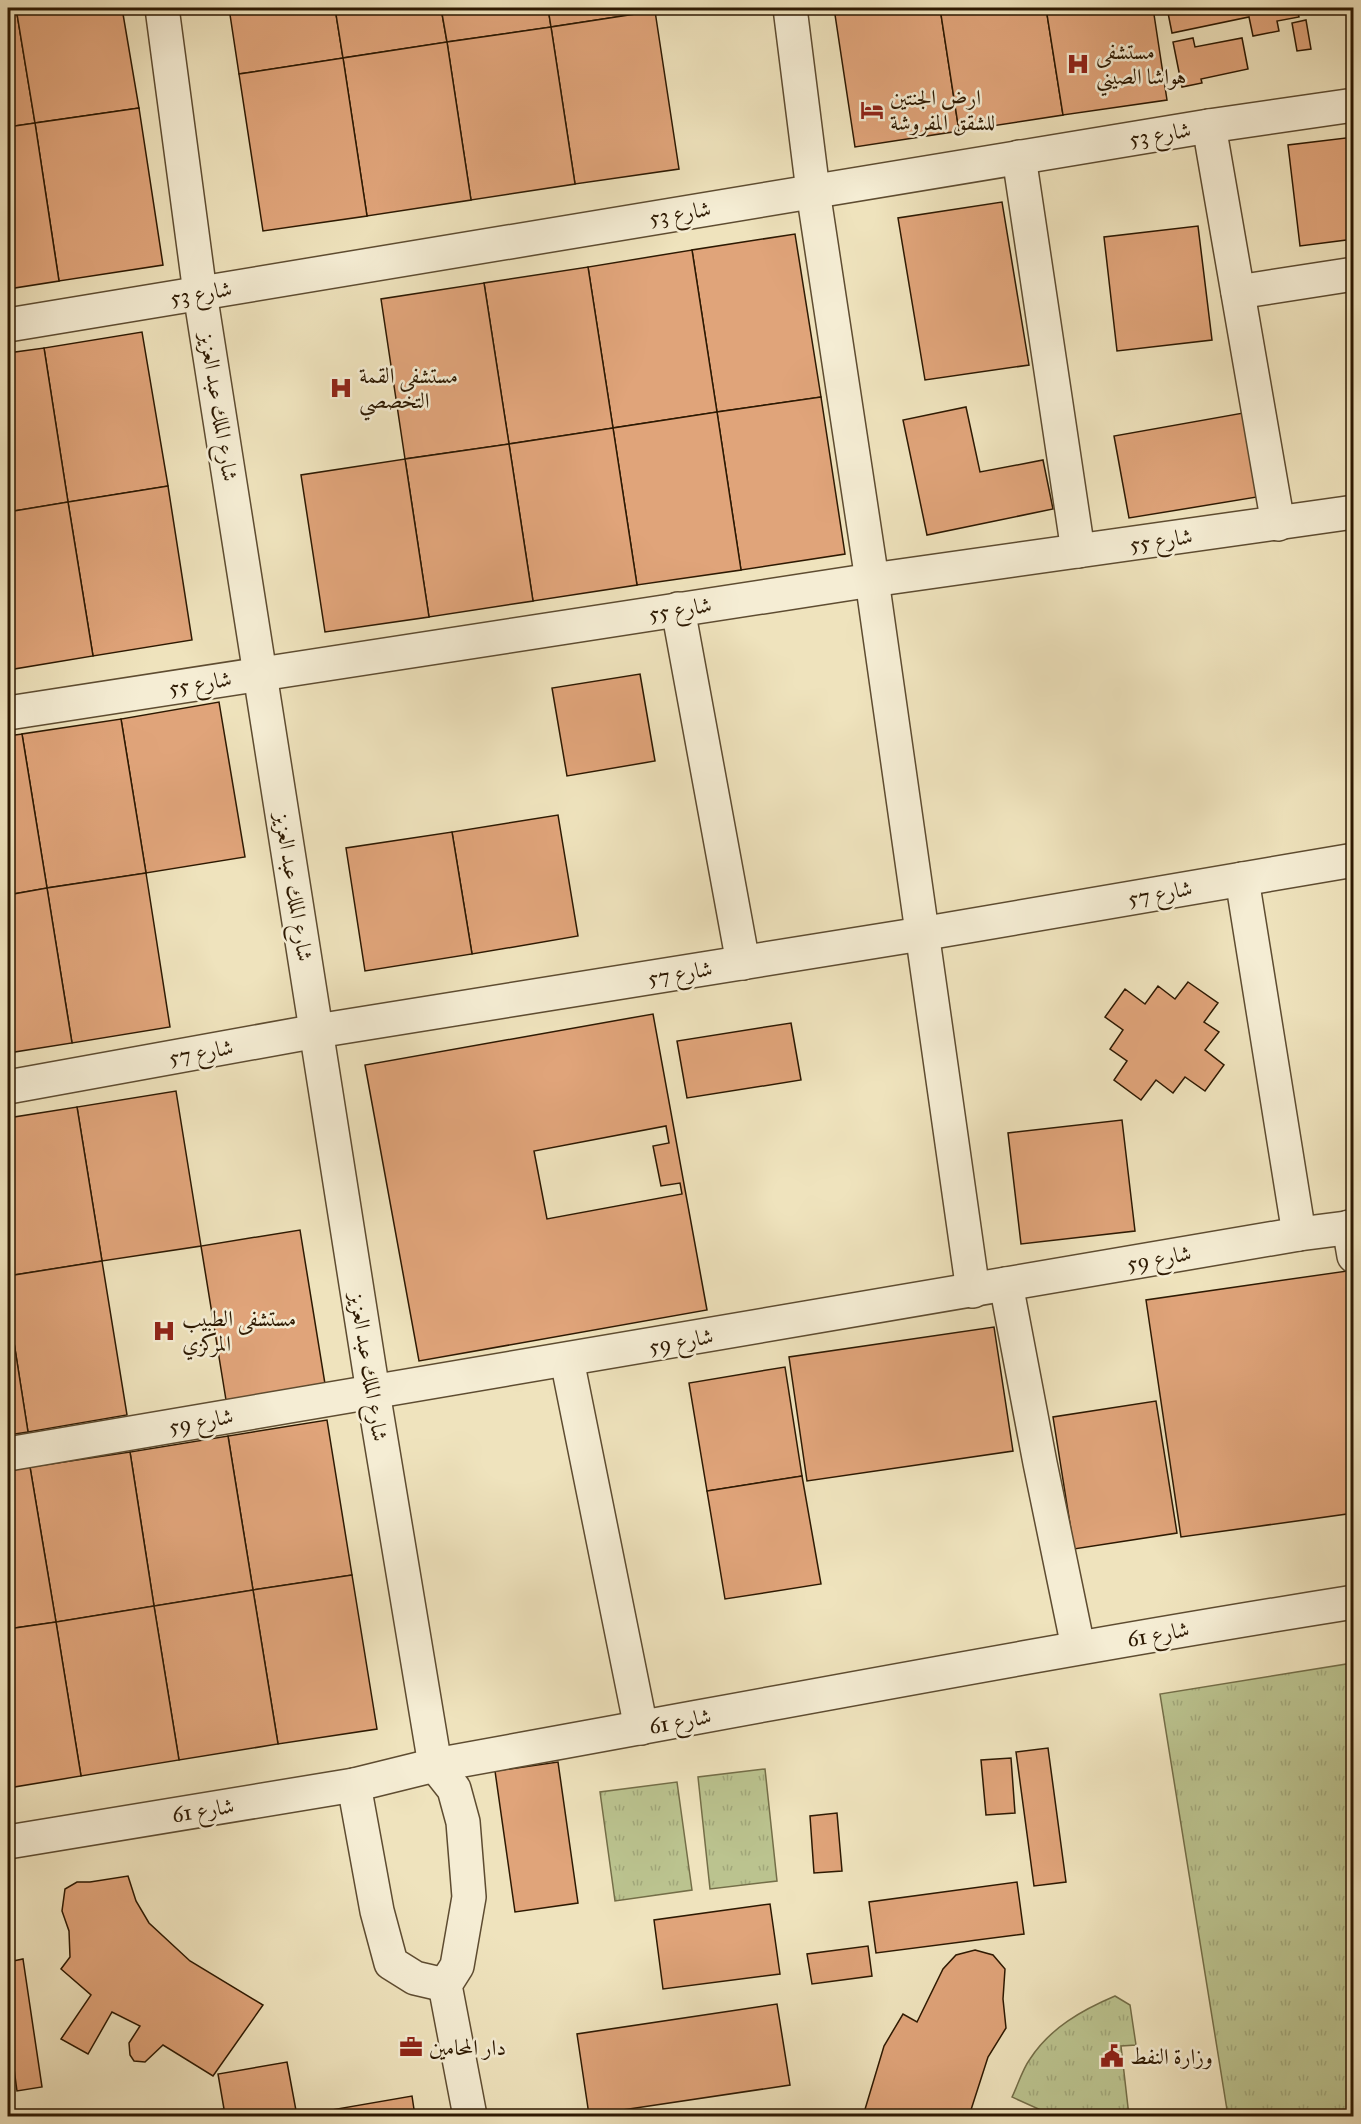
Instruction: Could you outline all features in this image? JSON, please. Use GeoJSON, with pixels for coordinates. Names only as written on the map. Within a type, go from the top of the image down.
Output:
{"type":"FeatureCollection","features":[{"type":"Feature","properties":{"kind":"street","name":"شارع الملك عبد العزيز"},"geometry":{"type":"LineString","coordinates":[[162,8],[200,293],[373,1392],[435,1765]]}},
{"type":"Feature","properties":{"kind":"street"},"geometry":{"type":"LineString","coordinates":[[790,8],[813,191],[872,580],[973,1291]]}},
{"type":"Feature","properties":{"kind":"street","name":"شارع 53"},"geometry":{"type":"LineString","coordinates":[[8,325],[1019,157],[1353,105]]}},
{"type":"Feature","properties":{"kind":"street"},"geometry":{"type":"LineString","coordinates":[[1209,126],[1278,524]]}},
{"type":"Feature","properties":{"kind":"street"},"geometry":{"type":"LineString","coordinates":[[1019,157],[1078,551]]}},
{"type":"Feature","properties":{"kind":"street"},"geometry":{"type":"LineString","coordinates":[[1238,292],[1353,274]]}},
{"type":"Feature","properties":{"kind":"street","name":"شارع 55"},"geometry":{"type":"LineString","coordinates":[[8,713],[872,580],[1353,512]]}},
{"type":"Feature","properties":{"kind":"street"},"geometry":{"type":"LineString","coordinates":[[678,609],[743,963]]}},
{"type":"Feature","properties":{"kind":"street","name":"شارع 57"},"geometry":{"type":"LineString","coordinates":[[8,1087],[317,1031],[921,934],[1353,860]]}},
{"type":"Feature","properties":{"kind":"street"},"geometry":{"type":"LineString","coordinates":[[1242,879],[1299,1234]]}},
{"type":"Feature","properties":{"kind":"street","name":"شارع 59"},"geometry":{"type":"LineString","coordinates":[[8,1454],[1299,1234],[1352,1237]]}},
{"type":"Feature","properties":{"kind":"street"},"geometry":{"type":"LineString","coordinates":[[1006,1284],[1078,1647]]}},
{"type":"Feature","properties":{"kind":"street"},"geometry":{"type":"LineString","coordinates":[[567,1360],[641,1728]]}},
{"type":"Feature","properties":{"kind":"street","name":"شارع 61"},"geometry":{"type":"LineString","coordinates":[[8,1842],[354,1785],[435,1765],[1078,1647],[1353,1602]]}},
{"type":"Feature","properties":{"kind":"street"},"geometry":{"type":"LineString","coordinates":[[435,1765],[454,1789],[463,1822],[469,1897],[457,1966],[445,1985],[470,2116]]}},
{"type":"Feature","properties":{"kind":"street"},"geometry":{"type":"LineString","coordinates":[[354,1785],[377,1911],[391,1964],[414,1978],[445,1985]]}},
{"type":"Feature","properties":{"kind":"green space"},"geometry":{"type":"Polygon","coordinates":[[[1353,1663],[1353,2116],[1228,2116],[1160,1694],[1353,1663]]]}},
{"type":"Feature","properties":{"kind":"green space"},"geometry":{"type":"Polygon","coordinates":[[[765,1769],[777,1881],[710,1889],[698,1777],[765,1769]]]}},
{"type":"Feature","properties":{"kind":"green space"},"geometry":{"type":"Polygon","coordinates":[[[677,1782],[692,1890],[615,1901],[600,1792],[677,1782]]]}},
{"type":"Feature","properties":{"kind":"green space"},"geometry":{"type":"Polygon","coordinates":[[[1115,1996],[1130,2005],[1136,2045],[1121,2046],[1129,2116],[1054,2116],[1012,2097],[1027,2063],[1047,2038],[1079,2014],[1115,1996]]]}},
{"type":"Feature","properties":{"kind":"building"},"geometry":{"type":"Polygon","coordinates":[[[8,8],[16,8],[35,123],[8,127],[8,8]]]}},
{"type":"Feature","properties":{"kind":"building"},"geometry":{"type":"Polygon","coordinates":[[[16,8],[122,8],[139,108],[35,123],[16,8]]]}},
{"type":"Feature","properties":{"kind":"building"},"geometry":{"type":"Polygon","coordinates":[[[229,8],[335,8],[343,58],[239,74],[229,8]]]}},
{"type":"Feature","properties":{"kind":"building"},"geometry":{"type":"Polygon","coordinates":[[[335,8],[441,8],[447,42],[343,58],[335,8]]]}},
{"type":"Feature","properties":{"kind":"building"},"geometry":{"type":"Polygon","coordinates":[[[441,8],[548,8],[551,27],[447,42],[441,8]]]}},
{"type":"Feature","properties":{"kind":"building"},"geometry":{"type":"Polygon","coordinates":[[[548,8],[654,8],[655,11],[551,27],[548,8]]]}},
{"type":"Feature","properties":{"kind":"building"},"geometry":{"type":"Polygon","coordinates":[[[834,8],[940,8],[959,131],[855,147],[834,8]]]}},
{"type":"Feature","properties":{"kind":"building"},"geometry":{"type":"Polygon","coordinates":[[[940,8],[1046,8],[1063,115],[959,131],[940,8]]]}},
{"type":"Feature","properties":{"kind":"building"},"geometry":{"type":"Polygon","coordinates":[[[1046,8],[1153,8],[1167,100],[1063,115],[1046,8]]]}},
{"type":"Feature","properties":{"kind":"building"},"geometry":{"type":"Polygon","coordinates":[[[1167,8],[1297,8],[1299,17],[1277,21],[1279,31],[1253,36],[1249,17],[1172,33],[1167,8]]]}},
{"type":"Feature","properties":{"kind":"building"},"geometry":{"type":"Polygon","coordinates":[[[655,11],[679,169],[575,184],[551,27],[655,11]]]}},
{"type":"Feature","properties":{"kind":"building"},"geometry":{"type":"Polygon","coordinates":[[[1306,20],[1311,49],[1297,51],[1292,23],[1306,20]]]}},
{"type":"Feature","properties":{"kind":"building"},"geometry":{"type":"Polygon","coordinates":[[[551,27],[575,184],[471,200],[447,42],[551,27]]]}},
{"type":"Feature","properties":{"kind":"building"},"geometry":{"type":"Polygon","coordinates":[[[1193,38],[1195,47],[1242,38],[1248,69],[1201,79],[1202,83],[1182,87],[1173,42],[1193,38]]]}},
{"type":"Feature","properties":{"kind":"building"},"geometry":{"type":"Polygon","coordinates":[[[447,42],[471,200],[367,216],[343,58],[447,42]]]}},
{"type":"Feature","properties":{"kind":"building"},"geometry":{"type":"Polygon","coordinates":[[[343,58],[367,216],[263,231],[239,74],[343,58]]]}},
{"type":"Feature","properties":{"kind":"building"},"geometry":{"type":"Polygon","coordinates":[[[139,108],[163,265],[59,281],[35,123],[139,108]]]}},
{"type":"Feature","properties":{"kind":"building"},"geometry":{"type":"Polygon","coordinates":[[[35,123],[59,281],[8,289],[8,127],[35,123]]]}},
{"type":"Feature","properties":{"kind":"building"},"geometry":{"type":"Polygon","coordinates":[[[1354,137],[1354,239],[1300,246],[1288,145],[1354,137]]]}},
{"type":"Feature","properties":{"kind":"building"},"geometry":{"type":"Polygon","coordinates":[[[1002,202],[1029,365],[925,380],[898,218],[1002,202]]]}},
{"type":"Feature","properties":{"kind":"building"},"geometry":{"type":"Polygon","coordinates":[[[1198,226],[1212,340],[1117,351],[1104,237],[1198,226]]]}},
{"type":"Feature","properties":{"kind":"building"},"geometry":{"type":"Polygon","coordinates":[[[795,234],[821,397],[717,412],[692,250],[795,234]]]}},
{"type":"Feature","properties":{"kind":"building"},"geometry":{"type":"Polygon","coordinates":[[[692,250],[717,412],[613,428],[588,267],[692,250]]]}},
{"type":"Feature","properties":{"kind":"building"},"geometry":{"type":"Polygon","coordinates":[[[588,267],[613,428],[509,444],[484,283],[588,267]]]}},
{"type":"Feature","properties":{"kind":"building"},"geometry":{"type":"Polygon","coordinates":[[[484,283],[509,444],[405,459],[381,299],[484,283]]]}},
{"type":"Feature","properties":{"kind":"building"},"geometry":{"type":"Polygon","coordinates":[[[142,332],[168,486],[68,502],[44,348],[142,332]]]}},
{"type":"Feature","properties":{"kind":"building"},"geometry":{"type":"Polygon","coordinates":[[[44,348],[68,502],[8,512],[8,353],[44,348]]]}},
{"type":"Feature","properties":{"kind":"building"},"geometry":{"type":"Polygon","coordinates":[[[821,397],[845,554],[741,570],[717,412],[821,397]]]}},
{"type":"Feature","properties":{"kind":"building"},"geometry":{"type":"Polygon","coordinates":[[[966,407],[980,472],[1043,460],[1053,509],[927,535],[903,420],[966,407]]]}},
{"type":"Feature","properties":{"kind":"building"},"geometry":{"type":"Polygon","coordinates":[[[717,412],[741,570],[637,585],[613,428],[717,412]]]}},
{"type":"Feature","properties":{"kind":"building"},"geometry":{"type":"Polygon","coordinates":[[[1243,413],[1257,497],[1129,518],[1114,436],[1243,413]]]}},
{"type":"Feature","properties":{"kind":"building"},"geometry":{"type":"Polygon","coordinates":[[[613,428],[637,585],[533,601],[509,444],[613,428]]]}},
{"type":"Feature","properties":{"kind":"building"},"geometry":{"type":"Polygon","coordinates":[[[509,444],[533,601],[429,617],[405,459],[509,444]]]}},
{"type":"Feature","properties":{"kind":"building"},"geometry":{"type":"Polygon","coordinates":[[[405,459],[429,617],[325,632],[301,475],[405,459]]]}},
{"type":"Feature","properties":{"kind":"building"},"geometry":{"type":"Polygon","coordinates":[[[168,486],[192,640],[93,656],[68,502],[168,486]]]}},
{"type":"Feature","properties":{"kind":"building"},"geometry":{"type":"Polygon","coordinates":[[[68,502],[93,656],[8,670],[8,512],[68,502]]]}},
{"type":"Feature","properties":{"kind":"building"},"geometry":{"type":"Polygon","coordinates":[[[640,674],[655,761],[567,776],[552,688],[640,674]]]}},
{"type":"Feature","properties":{"kind":"building"},"geometry":{"type":"Polygon","coordinates":[[[219,702],[245,857],[146,873],[121,719],[219,702]]]}},
{"type":"Feature","properties":{"kind":"building"},"geometry":{"type":"Polygon","coordinates":[[[121,719],[146,873],[47,888],[22,734],[121,719]]]}},
{"type":"Feature","properties":{"kind":"building"},"geometry":{"type":"Polygon","coordinates":[[[22,734],[47,888],[8,895],[8,736],[22,734]]]}},
{"type":"Feature","properties":{"kind":"building"},"geometry":{"type":"Polygon","coordinates":[[[558,815],[578,936],[472,954],[452,832],[558,815]]]}},
{"type":"Feature","properties":{"kind":"building"},"geometry":{"type":"Polygon","coordinates":[[[452,832],[472,954],[365,971],[346,848],[452,832]]]}},
{"type":"Feature","properties":{"kind":"building"},"geometry":{"type":"Polygon","coordinates":[[[146,873],[170,1027],[72,1043],[47,888],[146,873]]]}},
{"type":"Feature","properties":{"kind":"building"},"geometry":{"type":"Polygon","coordinates":[[[47,888],[72,1043],[8,1053],[8,895],[47,888]]]}},
{"type":"Feature","properties":{"kind":"building"},"geometry":{"type":"Polygon","coordinates":[[[1188,982],[1218,1003],[1204,1022],[1219,1032],[1205,1050],[1224,1065],[1205,1091],[1185,1077],[1173,1093],[1156,1080],[1141,1100],[1114,1080],[1127,1061],[1110,1049],[1123,1030],[1105,1017],[1125,989],[1145,1004],[1158,986],[1175,999],[1188,982]]]}},
{"type":"Feature","properties":{"kind":"building"},"geometry":{"type":"Polygon","coordinates":[[[653,1014],[707,1310],[419,1361],[365,1065],[653,1014]],[[666,1126],[534,1151],[547,1219],[682,1194],[680,1183],[661,1186],[653,1146],[669,1143],[666,1126]]]}},
{"type":"Feature","properties":{"kind":"building"},"geometry":{"type":"Polygon","coordinates":[[[791,1023],[801,1080],[687,1098],[677,1041],[791,1023]]]}},
{"type":"Feature","properties":{"kind":"building"},"geometry":{"type":"Polygon","coordinates":[[[176,1091],[201,1246],[102,1261],[77,1107],[176,1091]]]}},
{"type":"Feature","properties":{"kind":"building"},"geometry":{"type":"Polygon","coordinates":[[[77,1107],[102,1261],[8,1276],[8,1118],[77,1107]]]}},
{"type":"Feature","properties":{"kind":"building"},"geometry":{"type":"Polygon","coordinates":[[[1122,1120],[1135,1231],[1021,1244],[1008,1133],[1122,1120]]]}},
{"type":"Feature","properties":{"kind":"building"},"geometry":{"type":"Polygon","coordinates":[[[300,1230],[325,1384],[226,1400],[201,1246],[300,1230]]]}},
{"type":"Feature","properties":{"kind":"building"},"geometry":{"type":"Polygon","coordinates":[[[102,1261],[127,1415],[28,1432],[8,1304],[8,1276],[102,1261]]]}},
{"type":"Feature","properties":{"kind":"building"},"geometry":{"type":"Polygon","coordinates":[[[1347,1271],[1354,1319],[1354,1513],[1181,1537],[1146,1300],[1347,1271]]]}},
{"type":"Feature","properties":{"kind":"building"},"geometry":{"type":"Polygon","coordinates":[[[8,1304],[28,1432],[8,1435],[8,1304]]]}},
{"type":"Feature","properties":{"kind":"building"},"geometry":{"type":"Polygon","coordinates":[[[994,1327],[1013,1451],[807,1481],[789,1357],[994,1327]]]}},
{"type":"Feature","properties":{"kind":"building"},"geometry":{"type":"Polygon","coordinates":[[[785,1367],[802,1476],[707,1491],[689,1383],[785,1367]]]}},
{"type":"Feature","properties":{"kind":"building"},"geometry":{"type":"Polygon","coordinates":[[[1156,1401],[1177,1533],[1074,1549],[1053,1417],[1156,1401]]]}},
{"type":"Feature","properties":{"kind":"building"},"geometry":{"type":"Polygon","coordinates":[[[327,1420],[352,1575],[253,1590],[228,1436],[327,1420]]]}},
{"type":"Feature","properties":{"kind":"building"},"geometry":{"type":"Polygon","coordinates":[[[228,1436],[253,1590],[154,1606],[130,1452],[228,1436]]]}},
{"type":"Feature","properties":{"kind":"building"},"geometry":{"type":"Polygon","coordinates":[[[130,1452],[154,1606],[56,1622],[30,1467],[130,1452]]]}},
{"type":"Feature","properties":{"kind":"building"},"geometry":{"type":"Polygon","coordinates":[[[30,1467],[56,1622],[8,1629],[8,1471],[30,1467]]]}},
{"type":"Feature","properties":{"kind":"building"},"geometry":{"type":"Polygon","coordinates":[[[802,1476],[821,1584],[725,1599],[707,1491],[802,1476]]]}},
{"type":"Feature","properties":{"kind":"building"},"geometry":{"type":"Polygon","coordinates":[[[352,1575],[377,1729],[278,1744],[253,1590],[352,1575]]]}},
{"type":"Feature","properties":{"kind":"building"},"geometry":{"type":"Polygon","coordinates":[[[253,1590],[278,1744],[179,1760],[154,1606],[253,1590]]]}},
{"type":"Feature","properties":{"kind":"building"},"geometry":{"type":"Polygon","coordinates":[[[154,1606],[179,1760],[81,1776],[56,1622],[154,1606]]]}},
{"type":"Feature","properties":{"kind":"building"},"geometry":{"type":"Polygon","coordinates":[[[56,1622],[81,1776],[8,1788],[8,1629],[56,1622]]]}},
{"type":"Feature","properties":{"kind":"building"},"geometry":{"type":"Polygon","coordinates":[[[1048,1748],[1066,1882],[1034,1886],[1016,1752],[1048,1748]]]}},
{"type":"Feature","properties":{"kind":"building"},"geometry":{"type":"Polygon","coordinates":[[[1011,1758],[1015,1813],[986,1815],[981,1760],[1011,1758]]]}},
{"type":"Feature","properties":{"kind":"building"},"geometry":{"type":"Polygon","coordinates":[[[558,1762],[578,1903],[515,1912],[495,1771],[558,1762]]]}},
{"type":"Feature","properties":{"kind":"building"},"geometry":{"type":"Polygon","coordinates":[[[837,1813],[842,1871],[814,1873],[810,1816],[837,1813]]]}},
{"type":"Feature","properties":{"kind":"building"},"geometry":{"type":"Polygon","coordinates":[[[128,1876],[136,1901],[149,1923],[190,1961],[263,2005],[213,2076],[163,2045],[145,2062],[134,2061],[130,2055],[129,2043],[140,2026],[112,2012],[88,2054],[61,2039],[91,1995],[61,1969],[70,1957],[69,1931],[62,1911],[65,1889],[77,1882],[128,1876]]]}},
{"type":"Feature","properties":{"kind":"building"},"geometry":{"type":"Polygon","coordinates":[[[1017,1882],[1024,1934],[876,1953],[869,1902],[1017,1882]]]}},
{"type":"Feature","properties":{"kind":"building"},"geometry":{"type":"Polygon","coordinates":[[[770,1904],[780,1974],[663,1989],[654,1920],[770,1904]]]}},
{"type":"Feature","properties":{"kind":"building"},"geometry":{"type":"Polygon","coordinates":[[[868,1946],[872,1976],[812,1984],[807,1954],[868,1946]]]}},
{"type":"Feature","properties":{"kind":"building"},"geometry":{"type":"Polygon","coordinates":[[[975,1950],[993,1955],[1005,1969],[1003,1999],[1006,2028],[988,2057],[969,2116],[863,2116],[884,2046],[903,2014],[917,2022],[943,1969],[956,1955],[975,1950]]]}},
{"type":"Feature","properties":{"kind":"building"},"geometry":{"type":"Polygon","coordinates":[[[23,1959],[42,2087],[17,2091],[8,2024],[8,1962],[23,1959]]]}},
{"type":"Feature","properties":{"kind":"building"},"geometry":{"type":"Polygon","coordinates":[[[777,2004],[790,2085],[589,2115],[577,2034],[777,2004]]]}},
{"type":"Feature","properties":{"kind":"building"},"geometry":{"type":"Polygon","coordinates":[[[287,2062],[297,2116],[181,2116],[224,2109],[218,2074],[287,2062]]]}},
{"type":"Feature","properties":{"kind":"building"},"geometry":{"type":"Polygon","coordinates":[[[412,2096],[415,2116],[297,2116],[412,2096]]]}},
{"type":"Feature","properties":{"kind":"place","name":"مستشفى هواشا الصيني"},"geometry":{"type":"Point","coordinates":[1078,64]}},
{"type":"Feature","properties":{"kind":"place","name":"ارض الجنتين للشقق المفروشة"},"geometry":{"type":"Point","coordinates":[872,110]}},
{"type":"Feature","properties":{"kind":"place","name":"مستشفى القمة التخصصي"},"geometry":{"type":"Point","coordinates":[341,388]}},
{"type":"Feature","properties":{"kind":"place","name":"مستشفى الطبيب المركزي"},"geometry":{"type":"Point","coordinates":[164,1331]}},
{"type":"Feature","properties":{"kind":"place","name":"دار المحامين"},"geometry":{"type":"Point","coordinates":[411,2047]}},
{"type":"Feature","properties":{"kind":"place","name":"وزارة النفط"},"geometry":{"type":"Point","coordinates":[1112,2056]}}]}
